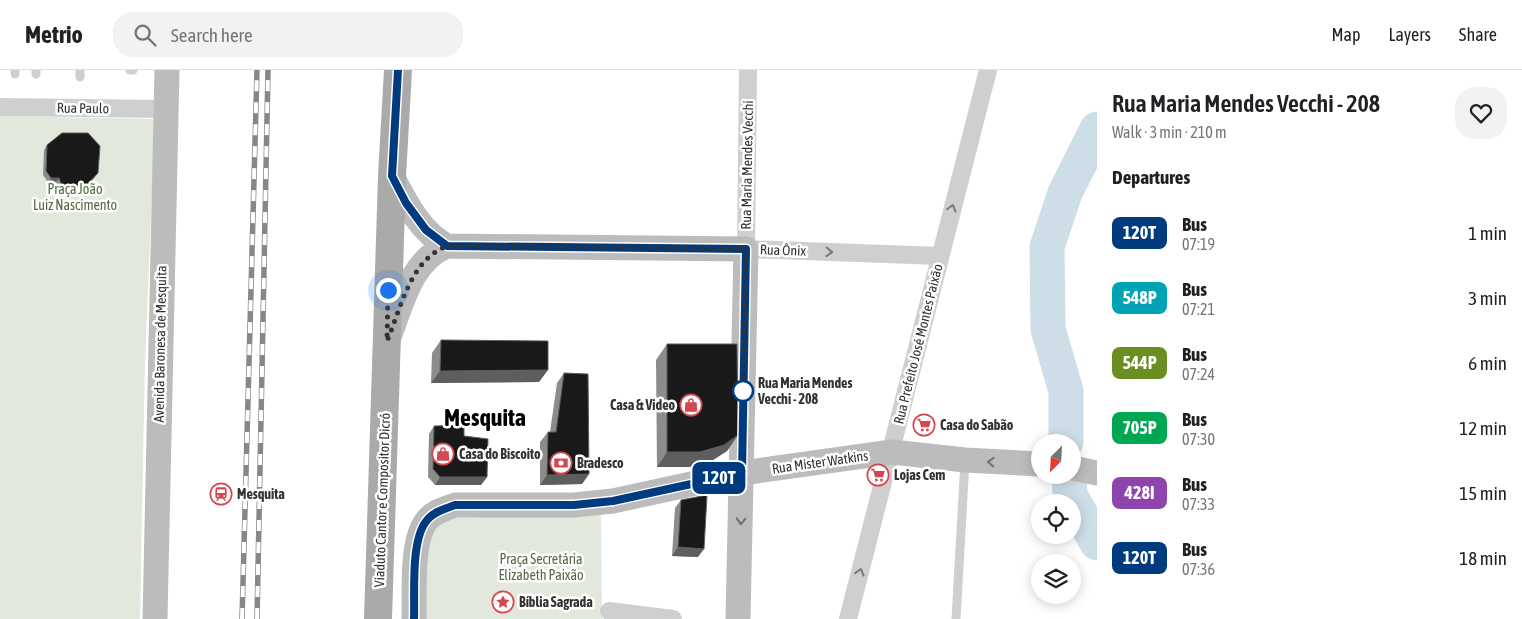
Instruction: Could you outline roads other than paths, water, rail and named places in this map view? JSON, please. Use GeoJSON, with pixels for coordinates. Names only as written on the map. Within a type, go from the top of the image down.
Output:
{"type":"FeatureCollection","features":[{"type":"Feature","properties":{"kind":"main road","name":"Avenida Baronesa de Mesquita"},"geometry":{"type":"LineString","coordinates":[[155,619],[167,70]]}},
{"type":"Feature","properties":{"kind":"main road","name":"Viaduto Cantor e Compositor Dicró"},"geometry":{"type":"LineString","coordinates":[[378,619],[392,176],[398,70]]}},
{"type":"Feature","properties":{"kind":"main road"},"geometry":{"type":"LineString","coordinates":[[387,341],[414,276],[428,256],[447,246],[426,230],[406,203],[392,176]]}},
{"type":"Feature","properties":{"kind":"main road","name":"Rua Ônix"},"geometry":{"type":"LineString","coordinates":[[447,246],[746,249]]}},
{"type":"Feature","properties":{"kind":"main road","name":"Rua Maria Mendes Vecchi"},"geometry":{"type":"LineString","coordinates":[[738,619],[746,249]]}},
{"type":"Feature","properties":{"kind":"main road","name":"Rua Mister Watkins"},"geometry":{"type":"LineString","coordinates":[[414,619],[416,547],[426,520],[437,511],[455,505],[574,505],[613,501],[742,473],[892,452],[965,460],[1031,464]]}},
{"type":"Feature","properties":{"kind":"street","name":"Rua Maria Mendes Vecchi"},"geometry":{"type":"LineString","coordinates":[[746,249],[748,70]]}},
{"type":"Feature","properties":{"kind":"street","name":"Rua Prefeito José Montes Paixão"},"geometry":{"type":"LineString","coordinates":[[848,619],[988,70]]}},
{"type":"Feature","properties":{"kind":"street","name":"Rua Paulo"},"geometry":{"type":"LineString","coordinates":[[0,107],[166,109]]}},
{"type":"Feature","properties":{"kind":"street","name":"Rua Ônix"},"geometry":{"type":"LineString","coordinates":[[746,249],[940,256]]}},
{"type":"Feature","properties":{"kind":"street"},"geometry":{"type":"LineString","coordinates":[[609,611],[673,619]]}},
{"type":"Feature","properties":{"kind":"lane"},"geometry":{"type":"LineString","coordinates":[[956,619],[965,460]]}},
{"type":"Feature","properties":{"kind":"waterway"},"geometry":{"type":"LineString","coordinates":[[1066,434],[1066,391],[1048,329],[1047,247],[1065,193],[1097,129]]}},
{"type":"Feature","properties":{"kind":"waterway"},"geometry":{"type":"LineString","coordinates":[[1069,484],[1070,495],[1097,543]]}},
{"type":"Feature","properties":{"kind":"railway"},"geometry":{"type":"LineString","coordinates":[[242,619],[257,70]]}},
{"type":"Feature","properties":{"kind":"railway"},"geometry":{"type":"LineString","coordinates":[[257,619],[268,70]]}},
{"type":"Feature","properties":{"kind":"place","name":"Rua Maria Mendes Vecchi - 208"},"geometry":{"type":"Point","coordinates":[743,391]}},
{"type":"Feature","properties":{"kind":"place","name":"Casa & Video"},"geometry":{"type":"Point","coordinates":[691,405]}},
{"type":"Feature","properties":{"kind":"place","name":"Casa do Sabão"},"geometry":{"type":"Point","coordinates":[924,425]}},
{"type":"Feature","properties":{"kind":"place","name":"Casa do Biscoito"},"geometry":{"type":"Point","coordinates":[443,454]}},
{"type":"Feature","properties":{"kind":"place","name":"Bradesco"},"geometry":{"type":"Point","coordinates":[561,463]}},
{"type":"Feature","properties":{"kind":"place","name":"Lojas Cem"},"geometry":{"type":"Point","coordinates":[878,475]}},
{"type":"Feature","properties":{"kind":"place","name":"Mesquita"},"geometry":{"type":"Point","coordinates":[221,494]}},
{"type":"Feature","properties":{"kind":"place","name":"Bíblia Sagrada"},"geometry":{"type":"Point","coordinates":[503,602]}},
{"type":"Feature","properties":{"kind":"district","name":"Mesquita"},"geometry":{"type":"Point","coordinates":[485,418]}},
{"type":"Feature","properties":{"kind":"park label","name":"Praça João Luiz Nascimento"},"geometry":{"type":"Point","coordinates":[75,198]}},
{"type":"Feature","properties":{"kind":"park label","name":"Praça Secretária Elizabeth Paixão"},"geometry":{"type":"Point","coordinates":[541,568]}}]}
